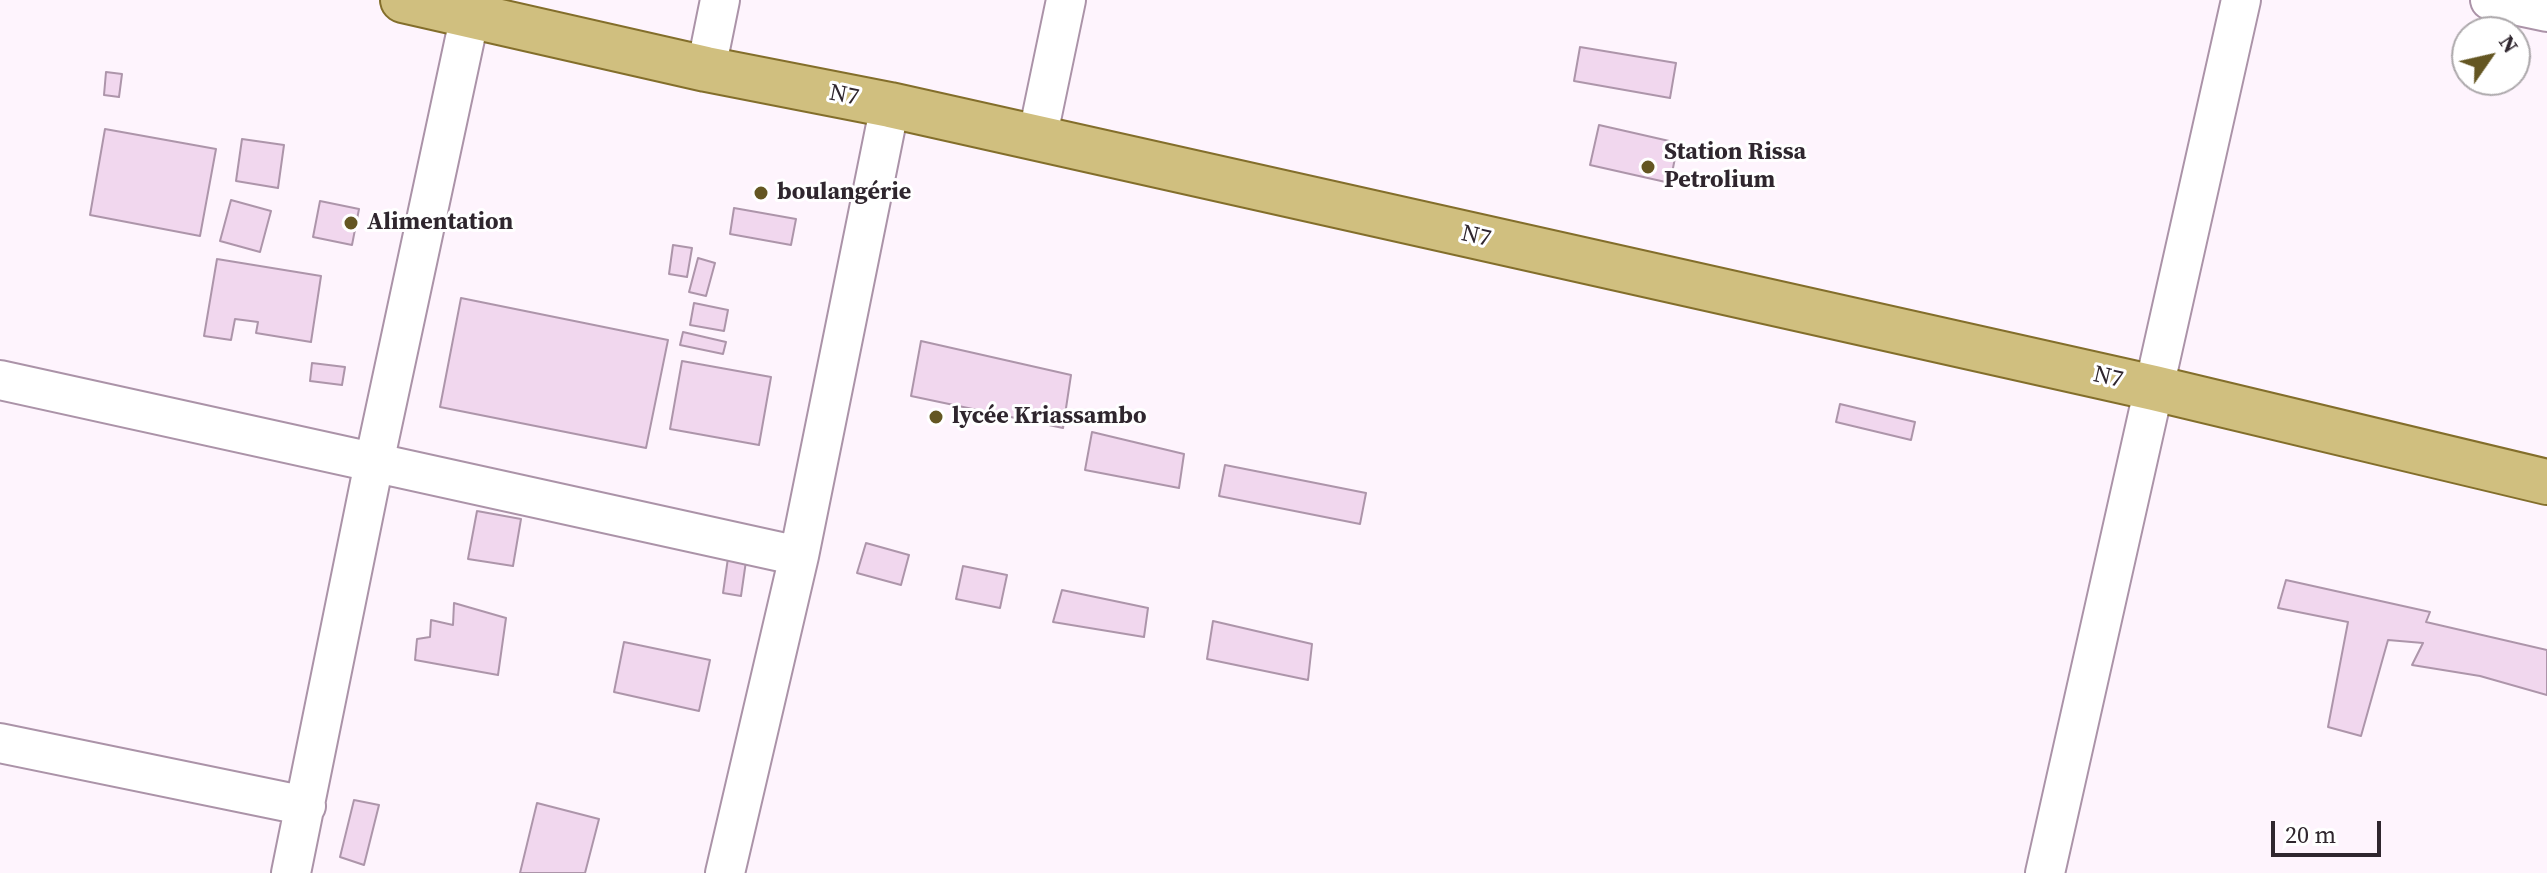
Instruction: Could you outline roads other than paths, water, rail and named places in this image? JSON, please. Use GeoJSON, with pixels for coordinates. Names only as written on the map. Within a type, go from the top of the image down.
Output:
{"type":"FeatureCollection","features":[{"type":"Feature","properties":{"kind":"main road","name":"N7"},"geometry":{"type":"LineString","coordinates":[[419,2],[706,69],[890,105],[2154,388],[2547,482]]}},
{"type":"Feature","properties":{"kind":"street"},"geometry":{"type":"LineString","coordinates":[[706,69],[720,0]]}},
{"type":"Feature","properties":{"kind":"street"},"geometry":{"type":"LineString","coordinates":[[1037,139],[1066,0]]}},
{"type":"Feature","properties":{"kind":"street"},"geometry":{"type":"LineString","coordinates":[[2045,873],[2241,0]]}},
{"type":"Feature","properties":{"kind":"street"},"geometry":{"type":"LineString","coordinates":[[2490,0],[2547,12]]}},
{"type":"Feature","properties":{"kind":"street"},"geometry":{"type":"LineString","coordinates":[[291,873],[374,463],[470,15]]}},
{"type":"Feature","properties":{"kind":"street"},"geometry":{"type":"LineString","coordinates":[[725,873],[799,556],[890,105]]}},
{"type":"Feature","properties":{"kind":"street"},"geometry":{"type":"LineString","coordinates":[[0,380],[799,556]]}},
{"type":"Feature","properties":{"kind":"street"},"geometry":{"type":"LineString","coordinates":[[0,743],[306,806]]}},
{"type":"Feature","properties":{"kind":"place","name":"Station Rissa Petrolium"},"geometry":{"type":"Point","coordinates":[1648,167]}},
{"type":"Feature","properties":{"kind":"place","name":"boulangérie"},"geometry":{"type":"Point","coordinates":[761,193]}},
{"type":"Feature","properties":{"kind":"place","name":"Alimentation"},"geometry":{"type":"Point","coordinates":[351,223]}},
{"type":"Feature","properties":{"kind":"place","name":"lycée Kriassambo"},"geometry":{"type":"Point","coordinates":[936,417]}}]}
